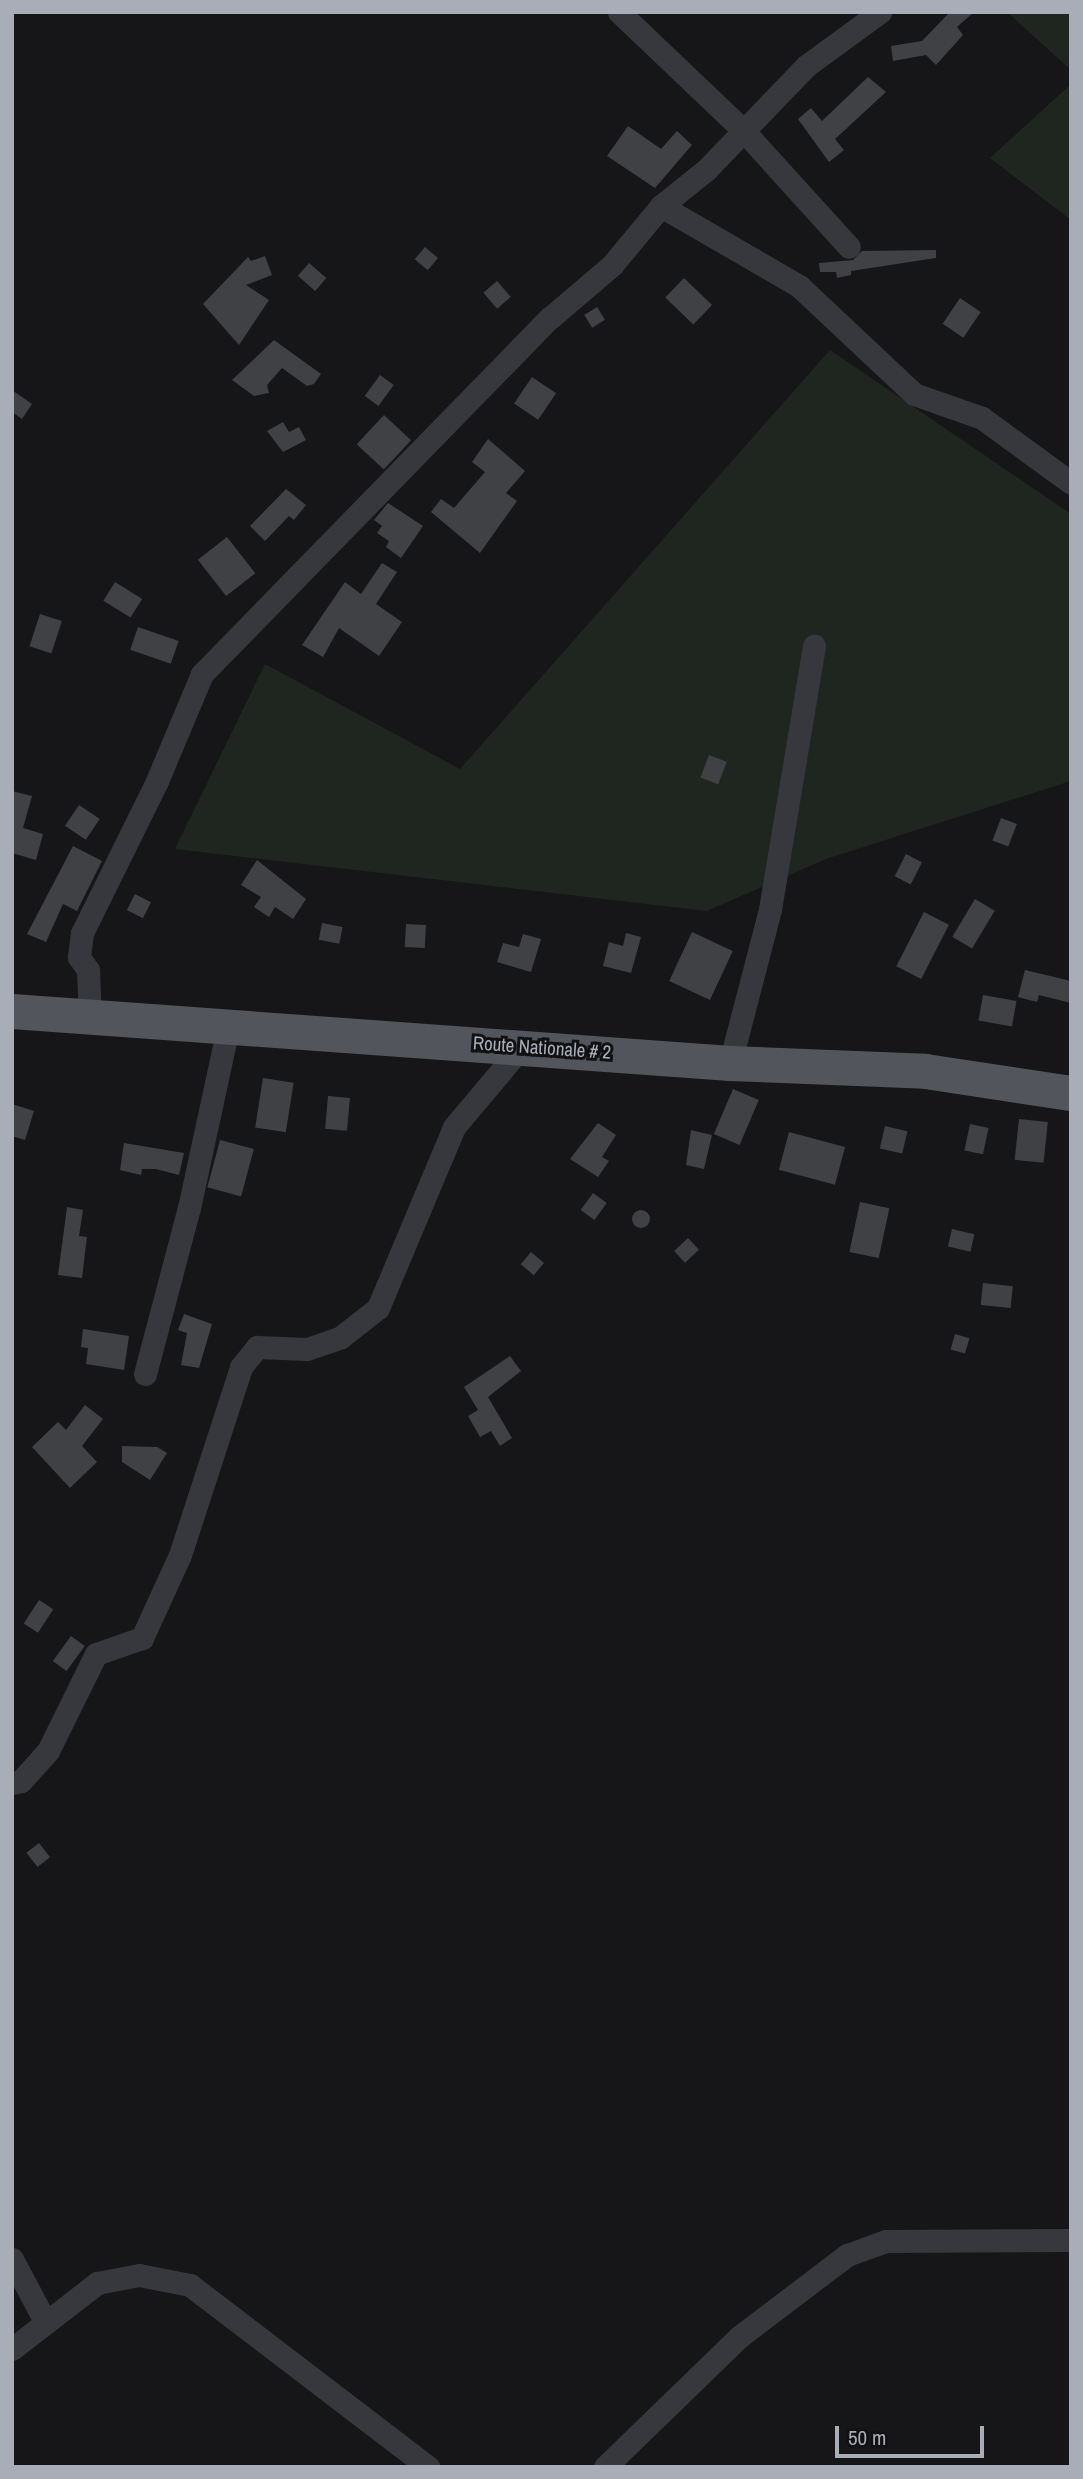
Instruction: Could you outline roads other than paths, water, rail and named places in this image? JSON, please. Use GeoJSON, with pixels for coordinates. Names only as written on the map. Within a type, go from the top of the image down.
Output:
{"type":"FeatureCollection","features":[{"type":"Feature","properties":{"kind":"main road","name":"Route Nationale # 2"},"geometry":{"type":"LineString","coordinates":[[12,1011],[90,1019],[523,1045],[730,1063],[925,1071],[1071,1094]]}},
{"type":"Feature","properties":{"kind":"street"},"geometry":{"type":"LineString","coordinates":[[619,12],[742,129],[849,247]]}},
{"type":"Feature","properties":{"kind":"street"},"geometry":{"type":"LineString","coordinates":[[90,1019],[88,970],[79,957],[82,933],[157,781],[202,674],[550,318],[612,265],[662,206],[706,170],[742,129],[806,66],[880,12]]}},
{"type":"Feature","properties":{"kind":"street"},"geometry":{"type":"LineString","coordinates":[[662,206],[799,286],[914,394],[944,408],[982,418],[1071,483]]}},
{"type":"Feature","properties":{"kind":"street"},"geometry":{"type":"LineString","coordinates":[[730,1063],[770,909],[814,646]]}},
{"type":"Feature","properties":{"kind":"street"},"geometry":{"type":"LineString","coordinates":[[145,1374],[189,1208],[228,1028]]}},
{"type":"Feature","properties":{"kind":"street"},"geometry":{"type":"LineString","coordinates":[[15,1786],[48,1751],[96,1654],[142,1638],[180,1555],[241,1367],[257,1347],[307,1349],[341,1337],[378,1308],[454,1127],[523,1045]]}},
{"type":"Feature","properties":{"kind":"street"},"geometry":{"type":"LineString","coordinates":[[605,2467],[739,2337],[848,2255],[886,2241],[1071,2241]]}},
{"type":"Feature","properties":{"kind":"street"},"geometry":{"type":"LineString","coordinates":[[12,2259],[46,2323]]}},
{"type":"Feature","properties":{"kind":"street"},"geometry":{"type":"LineString","coordinates":[[12,2349],[96,2283],[139,2275],[190,2285],[428,2467]]}}]}
